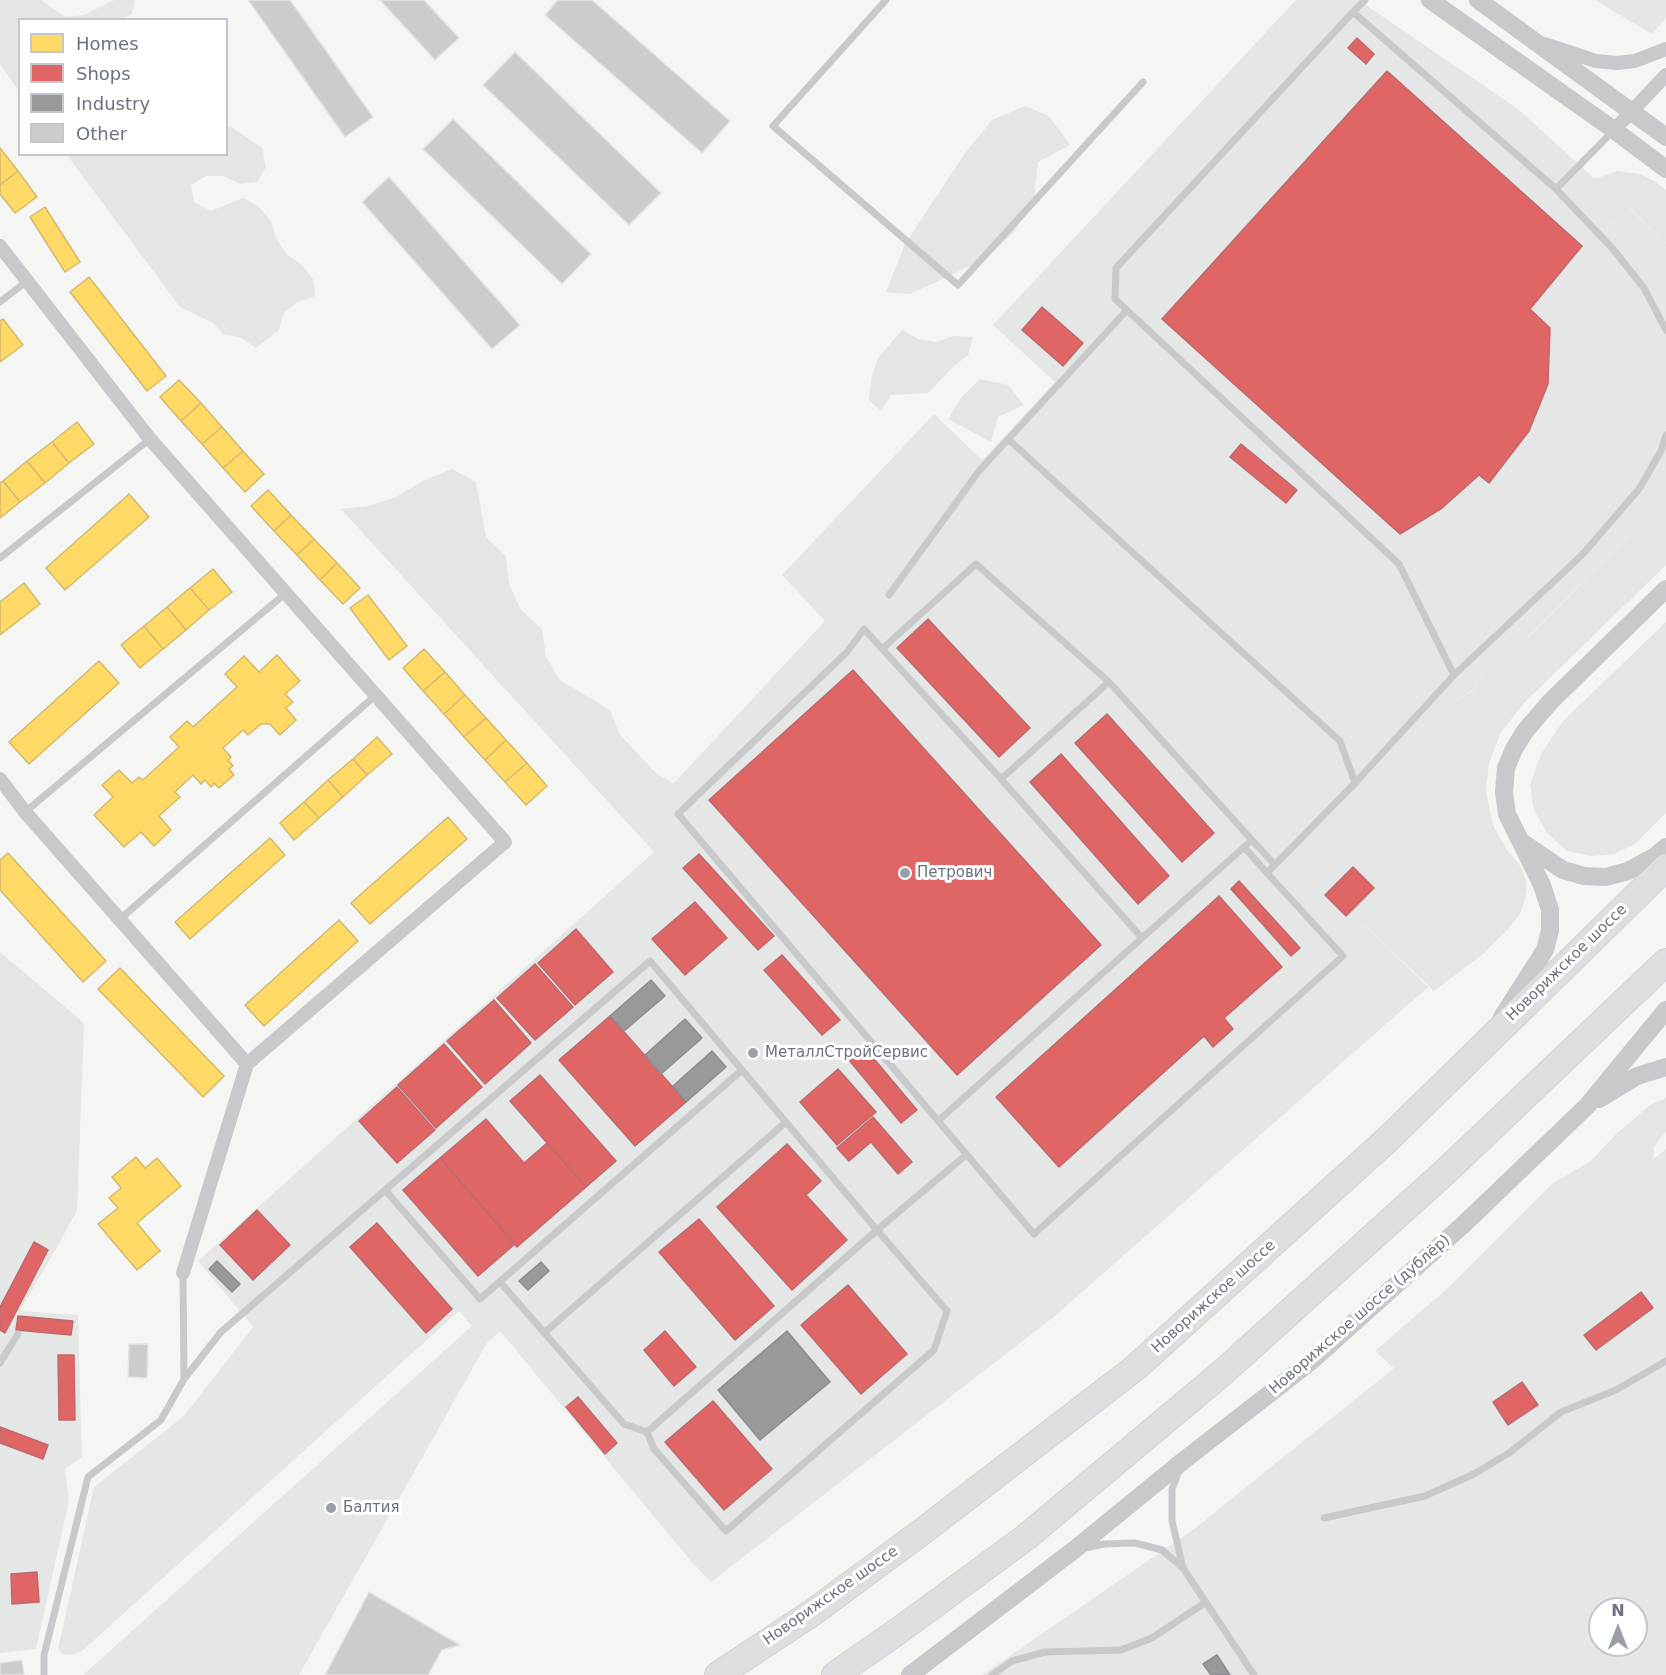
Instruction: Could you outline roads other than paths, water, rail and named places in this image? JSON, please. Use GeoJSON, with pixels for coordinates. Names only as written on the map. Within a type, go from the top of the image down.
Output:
{"type":"FeatureCollection","features":[{"type":"Feature","properties":{"kind":"highway","name":"Новорижское шоссе"},"geometry":{"type":"LineString","coordinates":[[718,1675],[812,1612],[969,1497],[1135,1368],[1389,1138],[1666,867]]}},
{"type":"Feature","properties":{"kind":"highway"},"geometry":{"type":"LineString","coordinates":[[835,1675],[1025,1538],[1222,1373],[1446,1172],[1666,962]]}},
{"type":"Feature","properties":{"kind":"street"},"geometry":{"type":"LineString","coordinates":[[1430,0],[1614,130],[1666,170]]}},
{"type":"Feature","properties":{"kind":"street"},"geometry":{"type":"LineString","coordinates":[[1479,0],[1666,137]]}},
{"type":"Feature","properties":{"kind":"street"},"geometry":{"type":"LineString","coordinates":[[1536,42],[1596,61],[1617,63],[1635,62],[1666,49]]}},
{"type":"Feature","properties":{"kind":"street"},"geometry":{"type":"LineString","coordinates":[[1614,130],[1666,75]]}},
{"type":"Feature","properties":{"kind":"street"},"geometry":{"type":"LineString","coordinates":[[0,246],[150,439],[505,842],[247,1064],[183,1273]]}},
{"type":"Feature","properties":{"kind":"street"},"geometry":{"type":"LineString","coordinates":[[1485,1042],[1545,950],[1550,930],[1550,910],[1542,885],[1507,814],[1504,792],[1506,768],[1525,731],[1551,701],[1666,589]]}},
{"type":"Feature","properties":{"kind":"street"},"geometry":{"type":"LineString","coordinates":[[0,780],[25,812],[247,1064]]}},
{"type":"Feature","properties":{"kind":"street"},"geometry":{"type":"LineString","coordinates":[[1519,840],[1563,870],[1584,876],[1606,878],[1628,871],[1654,857],[1666,847]]}},
{"type":"Feature","properties":{"kind":"street","name":"Новорижское шоссе (дублёр)"},"geometry":{"type":"LineString","coordinates":[[910,1675],[1074,1550],[1182,1461],[1309,1363],[1464,1224],[1587,1106],[1666,1010]]}},
{"type":"Feature","properties":{"kind":"street"},"geometry":{"type":"LineString","coordinates":[[1587,1106],[1637,1076],[1666,1067]]}},
{"type":"Feature","properties":{"kind":"lane"},"geometry":{"type":"LineString","coordinates":[[886,0],[773,126],[958,285],[1143,82]]}},
{"type":"Feature","properties":{"kind":"lane"},"geometry":{"type":"LineString","coordinates":[[1365,0],[1116,268],[1115,299],[1399,564],[1454,675]]}},
{"type":"Feature","properties":{"kind":"lane"},"geometry":{"type":"LineString","coordinates":[[1353,12],[1556,189],[1613,249],[1644,288],[1666,330]]}},
{"type":"Feature","properties":{"kind":"lane"},"geometry":{"type":"LineString","coordinates":[[1556,189],[1614,130]]}},
{"type":"Feature","properties":{"kind":"lane"},"geometry":{"type":"LineString","coordinates":[[0,302],[27,281]]}},
{"type":"Feature","properties":{"kind":"lane"},"geometry":{"type":"LineString","coordinates":[[889,595],[979,471],[1127,310]]}},
{"type":"Feature","properties":{"kind":"lane"},"geometry":{"type":"LineString","coordinates":[[1267,873],[1355,783],[1454,675],[1582,555],[1639,489],[1661,451],[1666,435]]}},
{"type":"Feature","properties":{"kind":"lane"},"geometry":{"type":"LineString","coordinates":[[0,558],[150,439]]}},
{"type":"Feature","properties":{"kind":"lane"},"geometry":{"type":"LineString","coordinates":[[1008,439],[1340,741],[1355,783]]}},
{"type":"Feature","properties":{"kind":"lane"},"geometry":{"type":"LineString","coordinates":[[882,649],[976,564],[1109,682],[1275,865]]}},
{"type":"Feature","properties":{"kind":"lane"},"geometry":{"type":"LineString","coordinates":[[25,812],[286,593]]}},
{"type":"Feature","properties":{"kind":"lane"},"geometry":{"type":"LineString","coordinates":[[1142,938],[864,629],[847,652],[678,814],[1034,1234],[1343,956],[1244,847]]}},
{"type":"Feature","properties":{"kind":"lane"},"geometry":{"type":"LineString","coordinates":[[1001,779],[1109,682]]}},
{"type":"Feature","properties":{"kind":"lane"},"geometry":{"type":"LineString","coordinates":[[119,920],[376,695]]}},
{"type":"Feature","properties":{"kind":"lane"},"geometry":{"type":"LineString","coordinates":[[938,1120],[1252,840]]}},
{"type":"Feature","properties":{"kind":"lane"},"geometry":{"type":"LineString","coordinates":[[44,1675],[44,1654],[88,1477],[161,1420],[184,1379],[220,1332],[650,961],[947,1311],[934,1350],[726,1531],[654,1449],[648,1432]]}},
{"type":"Feature","properties":{"kind":"lane"},"geometry":{"type":"LineString","coordinates":[[384,1190],[480,1299],[742,1070]]}},
{"type":"Feature","properties":{"kind":"lane"},"geometry":{"type":"LineString","coordinates":[[544,1333],[786,1122]]}},
{"type":"Feature","properties":{"kind":"lane"},"geometry":{"type":"LineString","coordinates":[[648,1432],[877,1230],[966,1155]]}},
{"type":"Feature","properties":{"kind":"lane"},"geometry":{"type":"LineString","coordinates":[[183,1273],[184,1379]]}},
{"type":"Feature","properties":{"kind":"lane"},"geometry":{"type":"LineString","coordinates":[[500,1282],[624,1424],[648,1432]]}},
{"type":"Feature","properties":{"kind":"lane"},"geometry":{"type":"LineString","coordinates":[[0,1363],[18,1334]]}},
{"type":"Feature","properties":{"kind":"lane"},"geometry":{"type":"LineString","coordinates":[[1324,1518],[1425,1496],[1474,1474],[1509,1453],[1561,1412],[1616,1390],[1666,1361]]}},
{"type":"Feature","properties":{"kind":"lane"},"geometry":{"type":"LineString","coordinates":[[1182,1461],[1172,1489],[1172,1521],[1183,1568]]}},
{"type":"Feature","properties":{"kind":"lane"},"geometry":{"type":"LineString","coordinates":[[1074,1550],[1104,1544],[1135,1544],[1162,1550],[1183,1568],[1254,1675]]}},
{"type":"Feature","properties":{"kind":"lane"},"geometry":{"type":"LineString","coordinates":[[992,1675],[1012,1661],[1045,1652],[1121,1650],[1152,1638],[1206,1602]]}},
{"type":"Feature","properties":{"kind":"place","name":"Петрович"},"geometry":{"type":"Point","coordinates":[905,873]}},
{"type":"Feature","properties":{"kind":"place","name":"МеталлСтройСервис"},"geometry":{"type":"Point","coordinates":[753,1053]}},
{"type":"Feature","properties":{"kind":"place","name":"Балтия"},"geometry":{"type":"Point","coordinates":[331,1508]}}]}
